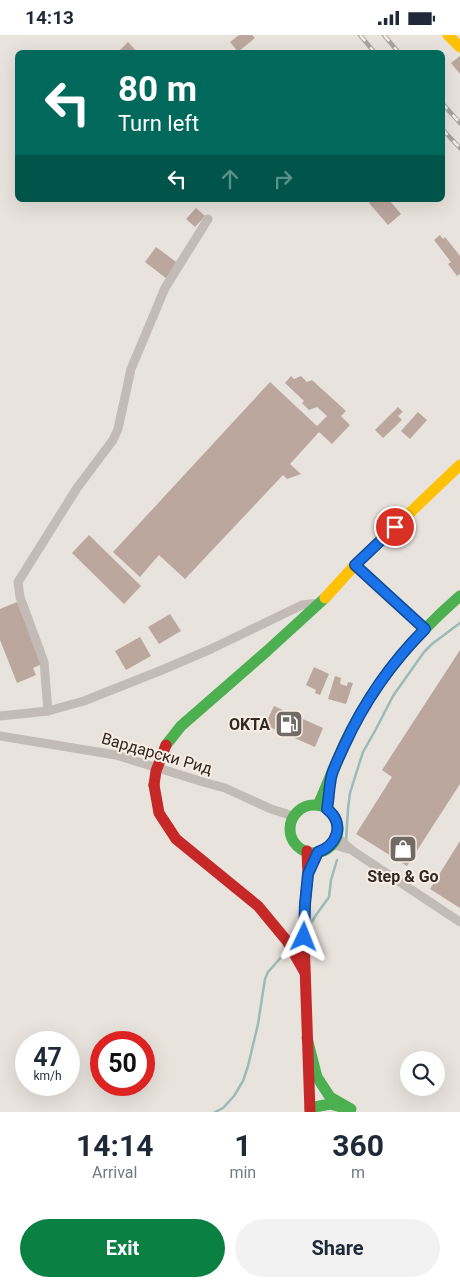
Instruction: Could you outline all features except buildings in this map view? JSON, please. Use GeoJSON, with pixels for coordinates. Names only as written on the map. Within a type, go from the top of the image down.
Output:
{"type":"FeatureCollection","features":[{"type":"Feature","properties":{"kind":"main road"},"geometry":{"type":"LineString","coordinates":[[448,35],[459,45]]}},
{"type":"Feature","properties":{"kind":"main road"},"geometry":{"type":"LineString","coordinates":[[305,973],[287,941],[258,907],[176,839],[159,813],[154,785],[156,771],[166,745],[181,726],[320,603],[355,565],[460,465]]}},
{"type":"Feature","properties":{"kind":"main road"},"geometry":{"type":"LineString","coordinates":[[322,807],[332,775],[350,732],[370,697],[399,657],[460,596]]}},
{"type":"Feature","properties":{"kind":"main road"},"geometry":{"type":"LineString","coordinates":[[309,805],[322,807],[335,818],[337,824],[334,841],[324,850],[312,852],[299,847],[294,843],[290,830],[292,820],[297,811],[309,805]]}},
{"type":"Feature","properties":{"kind":"main road"},"geometry":{"type":"LineString","coordinates":[[312,852],[308,874],[304,926],[307,1038],[314,1111],[330,1104],[356,1111]]}},
{"type":"Feature","properties":{"kind":"main road"},"geometry":{"type":"LineString","coordinates":[[307,1038],[317,1077],[330,1097],[356,1111]]}},
{"type":"Feature","properties":{"kind":"street"},"geometry":{"type":"LineString","coordinates":[[48,711],[44,662],[20,597],[18,582],[76,488],[118,429],[131,369],[165,288],[208,219]]}},
{"type":"Feature","properties":{"kind":"street"},"geometry":{"type":"LineString","coordinates":[[355,565],[425,629]]}},
{"type":"Feature","properties":{"kind":"street"},"geometry":{"type":"LineString","coordinates":[[0,716],[48,711],[84,701],[211,649],[302,605],[320,603]]}},
{"type":"Feature","properties":{"kind":"street","name":"Вардарски Рид"},"geometry":{"type":"LineString","coordinates":[[0,736],[116,755],[225,788],[292,820]]}},
{"type":"Feature","properties":{"kind":"street"},"geometry":{"type":"LineString","coordinates":[[334,841],[353,851],[460,922]]}},
{"type":"Feature","properties":{"kind":"waterway"},"geometry":{"type":"LineString","coordinates":[[346,841],[350,793],[363,752],[393,696],[424,652],[460,623]]}},
{"type":"Feature","properties":{"kind":"waterway"},"geometry":{"type":"LineString","coordinates":[[311,923],[329,897],[331,880],[337,860]]}},
{"type":"Feature","properties":{"kind":"waterway"},"geometry":{"type":"LineString","coordinates":[[215,1112],[223,1108],[234,1096],[243,1081],[258,1024],[265,979],[268,972],[284,954]]}},
{"type":"Feature","properties":{"kind":"railway"},"geometry":{"type":"LineString","coordinates":[[360,35],[372,50]]}},
{"type":"Feature","properties":{"kind":"railway"},"geometry":{"type":"LineString","coordinates":[[384,35],[396,50]]}},
{"type":"Feature","properties":{"kind":"railway"},"geometry":{"type":"LineString","coordinates":[[445,106],[460,123]]}},
{"type":"Feature","properties":{"kind":"railway"},"geometry":{"type":"LineString","coordinates":[[445,132],[460,148]]}},
{"type":"Feature","properties":{"kind":"traffic: fast"},"geometry":{"type":"LineString","coordinates":[[318,805],[346,741],[373,693],[413,642],[460,596]]}},
{"type":"Feature","properties":{"kind":"traffic: fast"},"geometry":{"type":"LineString","coordinates":[[166,745],[181,726],[325,598]]}},
{"type":"Feature","properties":{"kind":"traffic: fast"},"geometry":{"type":"LineString","coordinates":[[314,805],[323,807],[331,812],[336,820],[338,829],[336,838],[331,846],[323,851],[314,853],[305,851],[297,846],[292,838],[290,829],[292,820],[297,812],[305,807],[314,805]]}},
{"type":"Feature","properties":{"kind":"traffic: fast"},"geometry":{"type":"LineString","coordinates":[[307,1038],[317,1077],[330,1097],[351,1109]]}},
{"type":"Feature","properties":{"kind":"traffic: fast"},"geometry":{"type":"LineString","coordinates":[[310,1108],[330,1104],[345,1108]]}},
{"type":"Feature","properties":{"kind":"traffic: slow"},"geometry":{"type":"LineString","coordinates":[[448,35],[460,47]]}},
{"type":"Feature","properties":{"kind":"traffic: slow"},"geometry":{"type":"LineString","coordinates":[[325,598],[355,565],[460,465]]}},
{"type":"Feature","properties":{"kind":"traffic: jam"},"geometry":{"type":"LineString","coordinates":[[154,785],[156,771],[166,745]]}},
{"type":"Feature","properties":{"kind":"traffic: jam"},"geometry":{"type":"LineString","coordinates":[[154,785],[159,813],[176,839],[258,906],[287,941],[304,971]]}},
{"type":"Feature","properties":{"kind":"traffic: jam"},"geometry":{"type":"LineString","coordinates":[[307,851],[308,874],[304,937],[310,1112]]}},
{"type":"Feature","properties":{"kind":"place","name":"OKTA"},"geometry":{"type":"Point","coordinates":[289,724]}},
{"type":"Feature","properties":{"kind":"place","name":"Step & Go"},"geometry":{"type":"Point","coordinates":[403,849]}},
{"type":"Feature","properties":{"kind":"route"},"geometry":{"type":"LineString","coordinates":[[304,937],[308,874],[318,852],[329,847],[337,831],[335,818],[327,809],[332,775],[337,761],[350,732],[370,697],[403,652],[425,629],[355,565],[395,527]]}}]}
